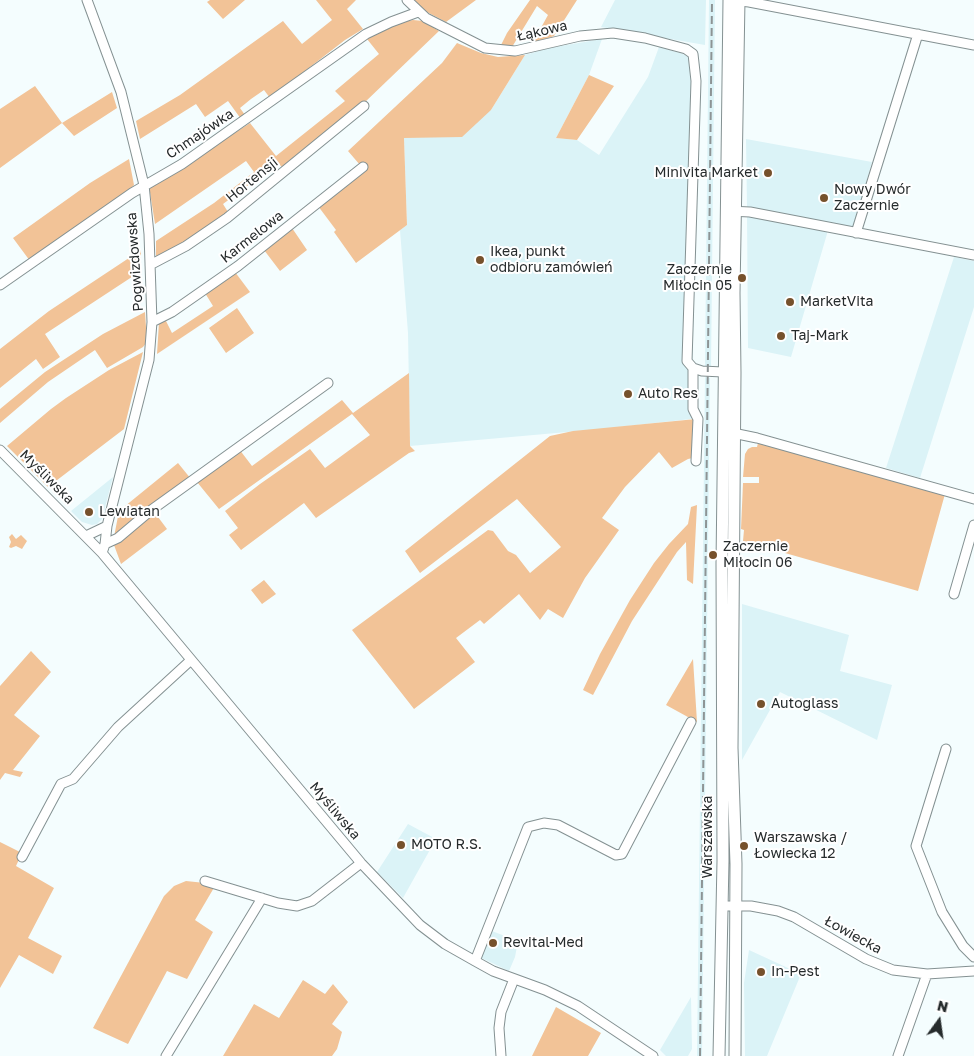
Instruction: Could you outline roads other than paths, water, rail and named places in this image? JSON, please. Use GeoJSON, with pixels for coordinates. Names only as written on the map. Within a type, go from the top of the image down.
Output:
{"type":"FeatureCollection","features":[{"type":"Feature","properties":{"kind":"main road"},"geometry":{"type":"LineString","coordinates":[[729,432],[723,372],[731,211],[733,59],[736,0]]}},
{"type":"Feature","properties":{"kind":"main road"},"geometry":{"type":"LineString","coordinates":[[729,432],[734,293],[731,211]]}},
{"type":"Feature","properties":{"kind":"main road","name":"Warszawska"},"geometry":{"type":"LineString","coordinates":[[719,1056],[722,906],[722,563],[729,432]]}},
{"type":"Feature","properties":{"kind":"main road","name":"Warszawska"},"geometry":{"type":"LineString","coordinates":[[729,432],[733,626],[732,748],[736,864],[734,1056]]}},
{"type":"Feature","properties":{"kind":"street","name":"Pogwizdowska"},"geometry":{"type":"LineString","coordinates":[[87,0],[121,92],[144,185],[152,322],[151,350],[102,553]]}},
{"type":"Feature","properties":{"kind":"street","name":"Łąkowa"},"geometry":{"type":"LineString","coordinates":[[407,0],[426,18],[485,48],[515,51],[580,36],[613,33],[646,38],[686,49],[693,54],[696,81],[687,361],[693,368]]}},
{"type":"Feature","properties":{"kind":"street"},"geometry":{"type":"LineString","coordinates":[[736,0],[974,45]]}},
{"type":"Feature","properties":{"kind":"street","name":"Chmajówka"},"geometry":{"type":"LineString","coordinates":[[0,286],[144,185],[182,164],[366,34],[418,12]]}},
{"type":"Feature","properties":{"kind":"street"},"geometry":{"type":"LineString","coordinates":[[856,233],[918,34]]}},
{"type":"Feature","properties":{"kind":"street","name":"Hortensji"},"geometry":{"type":"LineString","coordinates":[[150,265],[186,246],[227,218],[364,106]]}},
{"type":"Feature","properties":{"kind":"street","name":"Karmelowa"},"geometry":{"type":"LineString","coordinates":[[152,322],[172,312],[238,266],[363,167]]}},
{"type":"Feature","properties":{"kind":"street"},"geometry":{"type":"LineString","coordinates":[[731,211],[750,212],[974,256]]}},
{"type":"Feature","properties":{"kind":"street"},"geometry":{"type":"LineString","coordinates":[[696,461],[698,419],[693,409],[693,368],[702,371],[723,372]]}},
{"type":"Feature","properties":{"kind":"street"},"geometry":{"type":"LineString","coordinates":[[105,544],[118,538],[150,511],[328,383]]}},
{"type":"Feature","properties":{"kind":"street"},"geometry":{"type":"LineString","coordinates":[[729,432],[974,499]]}},
{"type":"Feature","properties":{"kind":"street","name":"Myśliwska"},"geometry":{"type":"LineString","coordinates":[[0,450],[102,553],[361,863],[420,925],[445,944],[475,962],[545,990],[578,1006],[653,1056]]}},
{"type":"Feature","properties":{"kind":"street"},"geometry":{"type":"LineString","coordinates":[[954,594],[974,525]]}},
{"type":"Feature","properties":{"kind":"street"},"geometry":{"type":"LineString","coordinates":[[86,536],[107,526]]}},
{"type":"Feature","properties":{"kind":"street"},"geometry":{"type":"LineString","coordinates":[[22,857],[61,784],[72,779],[118,727],[191,660]]}},
{"type":"Feature","properties":{"kind":"street"},"geometry":{"type":"LineString","coordinates":[[475,962],[528,828],[544,823],[558,825],[616,855],[622,854],[691,722]]}},
{"type":"Feature","properties":{"kind":"street"},"geometry":{"type":"LineString","coordinates":[[946,749],[916,846],[942,912],[963,946],[974,957]]}},
{"type":"Feature","properties":{"kind":"street"},"geometry":{"type":"LineString","coordinates":[[205,881],[297,906],[312,901],[361,863]]}},
{"type":"Feature","properties":{"kind":"street"},"geometry":{"type":"LineString","coordinates":[[166,1056],[262,898]]}},
{"type":"Feature","properties":{"kind":"street","name":"Łowiecka"},"geometry":{"type":"LineString","coordinates":[[722,906],[751,906],[778,911],[794,917],[866,959],[894,970],[927,974],[974,970]]}},
{"type":"Feature","properties":{"kind":"street"},"geometry":{"type":"LineString","coordinates":[[898,1056],[927,974]]}},
{"type":"Feature","properties":{"kind":"street"},"geometry":{"type":"LineString","coordinates":[[501,1056],[499,1028],[501,1012],[514,978]]}},
{"type":"Feature","properties":{"kind":"railway"},"geometry":{"type":"LineString","coordinates":[[700,1056],[712,0]]}},
{"type":"Feature","properties":{"kind":"place","name":"Minivita Market"},"geometry":{"type":"Point","coordinates":[768,173]}},
{"type":"Feature","properties":{"kind":"place","name":"Nowy Dwór Zaczernie"},"geometry":{"type":"Point","coordinates":[824,198]}},
{"type":"Feature","properties":{"kind":"place","name":"Ikea, punkt odbioru zamówień"},"geometry":{"type":"Point","coordinates":[480,260]}},
{"type":"Feature","properties":{"kind":"place","name":"Zaczernie Miłocin 05"},"geometry":{"type":"Point","coordinates":[742,278]}},
{"type":"Feature","properties":{"kind":"place","name":"MarketVita"},"geometry":{"type":"Point","coordinates":[790,302]}},
{"type":"Feature","properties":{"kind":"place","name":"Taj-Mark"},"geometry":{"type":"Point","coordinates":[781,336]}},
{"type":"Feature","properties":{"kind":"place","name":"Auto Res"},"geometry":{"type":"Point","coordinates":[628,394]}},
{"type":"Feature","properties":{"kind":"place","name":"Lewiatan"},"geometry":{"type":"Point","coordinates":[89,512]}},
{"type":"Feature","properties":{"kind":"place","name":"Zaczernie Miłocin 06"},"geometry":{"type":"Point","coordinates":[713,555]}},
{"type":"Feature","properties":{"kind":"place","name":"Autoglass"},"geometry":{"type":"Point","coordinates":[761,704]}},
{"type":"Feature","properties":{"kind":"place","name":"MOTO R.S."},"geometry":{"type":"Point","coordinates":[401,845]}},
{"type":"Feature","properties":{"kind":"place","name":"Warszawska / Łowiecka 12"},"geometry":{"type":"Point","coordinates":[744,846]}},
{"type":"Feature","properties":{"kind":"place","name":"Revital-Med"},"geometry":{"type":"Point","coordinates":[493,943]}},
{"type":"Feature","properties":{"kind":"place","name":"In-Pest"},"geometry":{"type":"Point","coordinates":[761,972]}}]}
